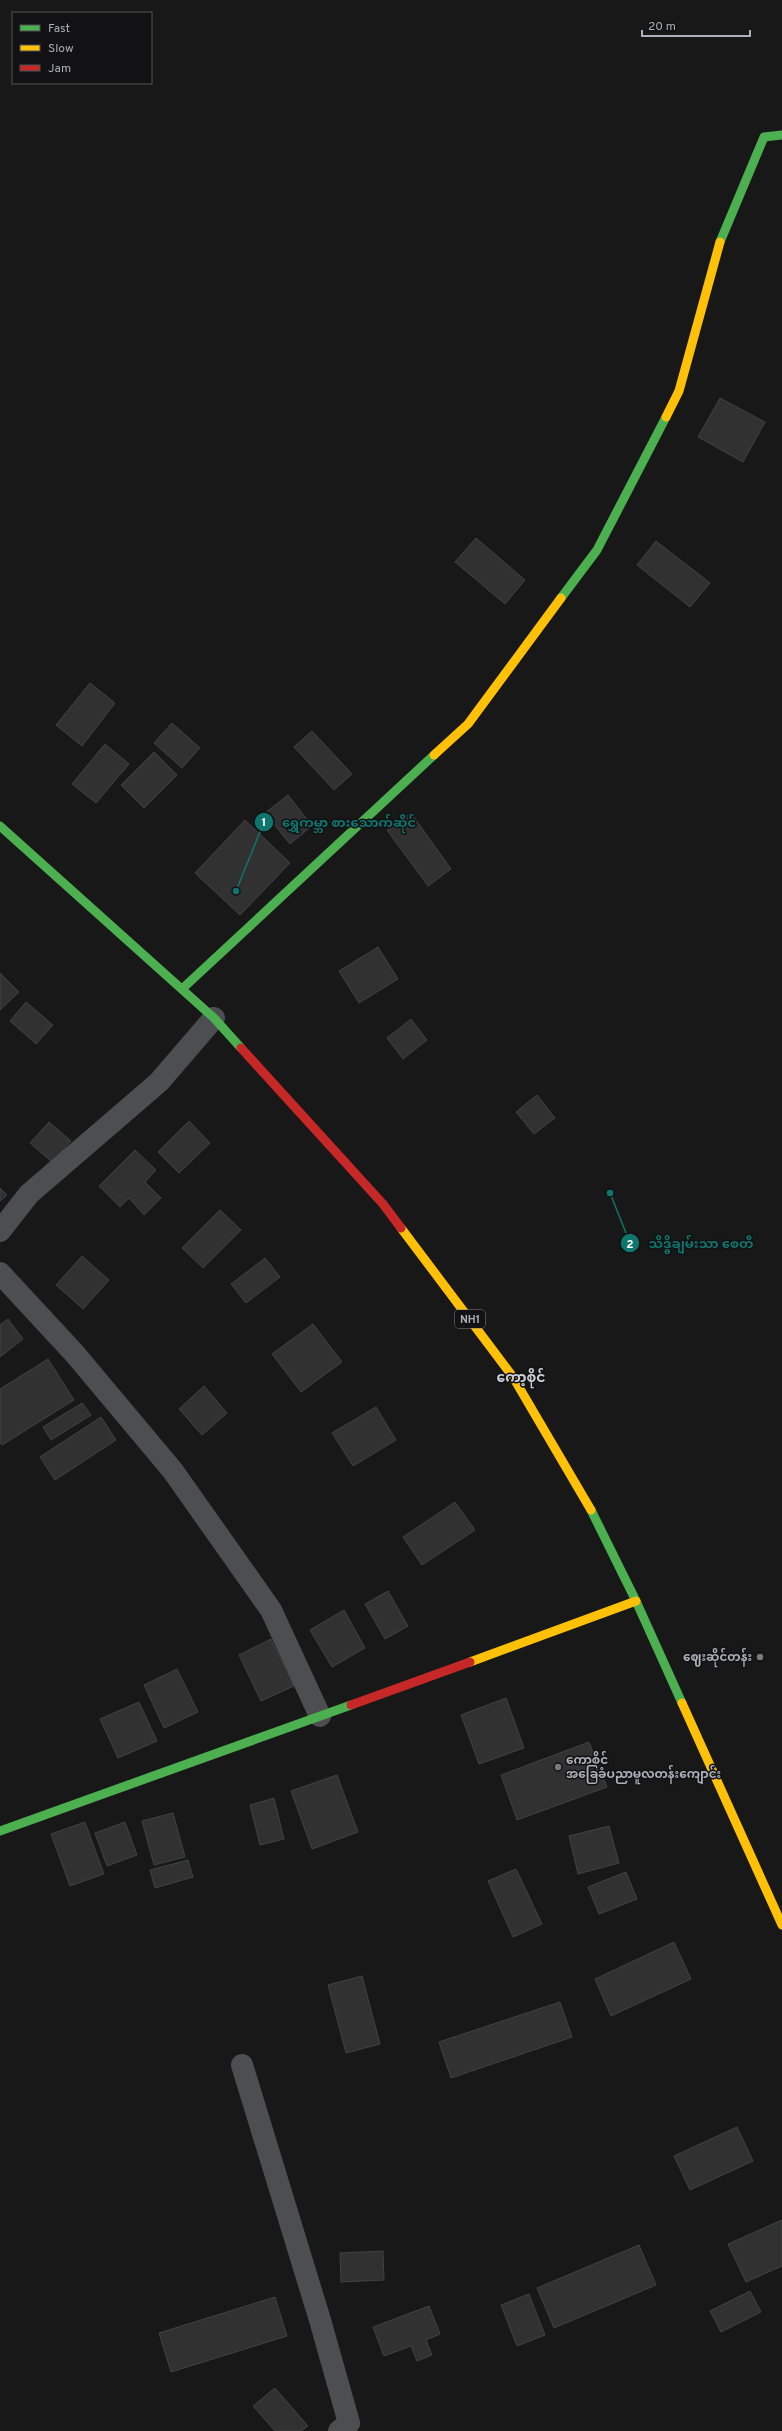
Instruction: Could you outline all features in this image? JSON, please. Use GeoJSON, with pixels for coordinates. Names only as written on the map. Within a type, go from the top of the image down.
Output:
{"type":"FeatureCollection","features":[{"type":"Feature","properties":{"kind":"main road"},"geometry":{"type":"LineString","coordinates":[[182,989],[468,724],[597,550],[679,391],[721,240],[764,137],[782,135]]}},
{"type":"Feature","properties":{"kind":"main road","name":"NH1"},"geometry":{"type":"LineString","coordinates":[[0,826],[214,1018],[383,1204],[513,1377],[588,1504],[636,1601],[782,1925]]}},
{"type":"Feature","properties":{"kind":"main road"},"geometry":{"type":"LineString","coordinates":[[0,1831],[116,1791],[636,1601]]}},
{"type":"Feature","properties":{"kind":"street"},"geometry":{"type":"LineString","coordinates":[[0,1231],[29,1194],[158,1082],[214,1018]]}},
{"type":"Feature","properties":{"kind":"street"},"geometry":{"type":"LineString","coordinates":[[0,1273],[75,1354],[173,1472],[271,1610],[320,1716]]}},
{"type":"Feature","properties":{"kind":"street"},"geometry":{"type":"LineString","coordinates":[[242,2065],[320,2320],[349,2422],[339,2431]]}},
{"type":"Feature","properties":{"kind":"building"},"geometry":{"type":"Polygon","coordinates":[[[720,398],[765,422],[743,462],[698,437],[720,398]]]}},
{"type":"Feature","properties":{"kind":"building"},"geometry":{"type":"Polygon","coordinates":[[[476,538],[525,580],[505,604],[455,562],[476,538]]]}},
{"type":"Feature","properties":{"kind":"building"},"geometry":{"type":"Polygon","coordinates":[[[656,541],[710,583],[690,607],[637,565],[656,541]]]}},
{"type":"Feature","properties":{"kind":"building"},"geometry":{"type":"Polygon","coordinates":[[[90,683],[115,703],[82,746],[56,725],[90,683]]]}},
{"type":"Feature","properties":{"kind":"building"},"geometry":{"type":"Polygon","coordinates":[[[172,723],[200,748],[182,768],[154,743],[172,723]]]}},
{"type":"Feature","properties":{"kind":"building"},"geometry":{"type":"Polygon","coordinates":[[[312,731],[352,774],[334,790],[294,747],[312,731]]]}},
{"type":"Feature","properties":{"kind":"building"},"geometry":{"type":"Polygon","coordinates":[[[105,744],[129,764],[96,803],[72,784],[105,744]]]}},
{"type":"Feature","properties":{"kind":"building"},"geometry":{"type":"Polygon","coordinates":[[[154,752],[177,775],[144,808],[121,785],[154,752]]]}},
{"type":"Feature","properties":{"kind":"building"},"geometry":{"type":"Polygon","coordinates":[[[288,795],[312,826],[290,844],[265,813],[288,795]]]}},
{"type":"Feature","properties":{"kind":"building"},"geometry":{"type":"Polygon","coordinates":[[[411,813],[451,869],[428,886],[387,830],[411,813]]]}},
{"type":"Feature","properties":{"kind":"building"},"geometry":{"type":"Polygon","coordinates":[[[245,820],[290,863],[240,915],[195,873],[245,820]]]}},
{"type":"Feature","properties":{"kind":"building"},"geometry":{"type":"Polygon","coordinates":[[[378,947],[398,979],[359,1003],[339,971],[378,947]]]}},
{"type":"Feature","properties":{"kind":"building"},"geometry":{"type":"Polygon","coordinates":[[[0,973],[19,992],[0,1010],[0,973]]]}},
{"type":"Feature","properties":{"kind":"building"},"geometry":{"type":"Polygon","coordinates":[[[26,1002],[53,1025],[36,1044],[10,1021],[26,1002]]]}},
{"type":"Feature","properties":{"kind":"building"},"geometry":{"type":"Polygon","coordinates":[[[411,1019],[427,1040],[403,1059],[387,1038],[411,1019]]]}},
{"type":"Feature","properties":{"kind":"building"},"geometry":{"type":"Polygon","coordinates":[[[537,1095],[555,1118],[534,1134],[516,1112],[537,1095]]]}},
{"type":"Feature","properties":{"kind":"building"},"geometry":{"type":"Polygon","coordinates":[[[189,1121],[210,1143],[179,1173],[158,1152],[189,1121]]]}},
{"type":"Feature","properties":{"kind":"building"},"geometry":{"type":"Polygon","coordinates":[[[49,1122],[71,1141],[52,1162],[30,1143],[49,1122]]]}},
{"type":"Feature","properties":{"kind":"building"},"geometry":{"type":"Polygon","coordinates":[[[135,1150],[156,1170],[145,1182],[161,1198],[144,1215],[129,1198],[120,1207],[99,1186],[135,1150]]]}},
{"type":"Feature","properties":{"kind":"building"},"geometry":{"type":"Polygon","coordinates":[[[0,1188],[7,1195],[0,1201],[0,1188]]]}},
{"type":"Feature","properties":{"kind":"building"},"geometry":{"type":"Polygon","coordinates":[[[220,1210],[241,1230],[203,1268],[182,1248],[220,1210]]]}},
{"type":"Feature","properties":{"kind":"building"},"geometry":{"type":"Polygon","coordinates":[[[82,1256],[109,1280],[83,1309],[56,1285],[82,1256]]]}},
{"type":"Feature","properties":{"kind":"building"},"geometry":{"type":"Polygon","coordinates":[[[265,1258],[280,1277],[246,1303],[231,1284],[265,1258]]]}},
{"type":"Feature","properties":{"kind":"building"},"geometry":{"type":"Polygon","coordinates":[[[8,1319],[23,1339],[0,1357],[0,1325],[8,1319]]]}},
{"type":"Feature","properties":{"kind":"building"},"geometry":{"type":"Polygon","coordinates":[[[313,1324],[342,1362],[301,1392],[272,1354],[313,1324]]]}},
{"type":"Feature","properties":{"kind":"building"},"geometry":{"type":"Polygon","coordinates":[[[48,1359],[74,1400],[2,1445],[0,1442],[0,1389],[48,1359]]]}},
{"type":"Feature","properties":{"kind":"building"},"geometry":{"type":"Polygon","coordinates":[[[204,1386],[227,1413],[202,1435],[179,1409],[204,1386]]]}},
{"type":"Feature","properties":{"kind":"building"},"geometry":{"type":"Polygon","coordinates":[[[82,1403],[91,1415],[51,1440],[43,1427],[82,1403]]]}},
{"type":"Feature","properties":{"kind":"building"},"geometry":{"type":"Polygon","coordinates":[[[376,1407],[396,1440],[353,1466],[332,1433],[376,1407]]]}},
{"type":"Feature","properties":{"kind":"building"},"geometry":{"type":"Polygon","coordinates":[[[101,1417],[116,1440],[55,1480],[40,1457],[101,1417]]]}},
{"type":"Feature","properties":{"kind":"building"},"geometry":{"type":"Polygon","coordinates":[[[455,1502],[475,1530],[422,1565],[403,1537],[455,1502]]]}},
{"type":"Feature","properties":{"kind":"building"},"geometry":{"type":"Polygon","coordinates":[[[388,1591],[408,1626],[385,1639],[365,1604],[388,1591]]]}},
{"type":"Feature","properties":{"kind":"building"},"geometry":{"type":"Polygon","coordinates":[[[344,1610],[365,1648],[332,1667],[310,1630],[344,1610]]]}},
{"type":"Feature","properties":{"kind":"building"},"geometry":{"type":"Polygon","coordinates":[[[271,1639],[294,1686],[261,1701],[239,1655],[271,1639]]]}},
{"type":"Feature","properties":{"kind":"building"},"geometry":{"type":"Polygon","coordinates":[[[177,1669],[198,1712],[164,1728],[144,1685],[177,1669]]]}},
{"type":"Feature","properties":{"kind":"building"},"geometry":{"type":"Polygon","coordinates":[[[506,1698],[524,1748],[479,1764],[461,1715],[506,1698]]]}},
{"type":"Feature","properties":{"kind":"building"},"geometry":{"type":"Polygon","coordinates":[[[139,1702],[157,1741],[118,1758],[100,1719],[139,1702]]]}},
{"type":"Feature","properties":{"kind":"building"},"geometry":{"type":"Polygon","coordinates":[[[589,1742],[607,1787],[517,1820],[501,1775],[589,1742]]]}},
{"type":"Feature","properties":{"kind":"building"},"geometry":{"type":"Polygon","coordinates":[[[337,1775],[358,1832],[312,1849],[291,1791],[337,1775]]]}},
{"type":"Feature","properties":{"kind":"building"},"geometry":{"type":"Polygon","coordinates":[[[274,1798],[284,1839],[260,1845],[250,1805],[274,1798]]]}},
{"type":"Feature","properties":{"kind":"building"},"geometry":{"type":"Polygon","coordinates":[[[173,1813],[185,1857],[154,1865],[142,1821],[173,1813]]]}},
{"type":"Feature","properties":{"kind":"building"},"geometry":{"type":"Polygon","coordinates":[[[85,1822],[104,1874],[70,1886],[51,1834],[85,1822]]]}},
{"type":"Feature","properties":{"kind":"building"},"geometry":{"type":"Polygon","coordinates":[[[125,1822],[137,1855],[107,1866],[95,1833],[125,1822]]]}},
{"type":"Feature","properties":{"kind":"building"},"geometry":{"type":"Polygon","coordinates":[[[609,1826],[619,1863],[578,1874],[569,1836],[609,1826]]]}},
{"type":"Feature","properties":{"kind":"building"},"geometry":{"type":"Polygon","coordinates":[[[188,1860],[193,1877],[155,1888],[150,1870],[188,1860]]]}},
{"type":"Feature","properties":{"kind":"building"},"geometry":{"type":"Polygon","coordinates":[[[516,1869],[542,1924],[513,1937],[488,1881],[516,1869]]]}},
{"type":"Feature","properties":{"kind":"building"},"geometry":{"type":"Polygon","coordinates":[[[626,1872],[637,1899],[599,1914],[588,1887],[626,1872]]]}},
{"type":"Feature","properties":{"kind":"building"},"geometry":{"type":"Polygon","coordinates":[[[674,1942],[691,1979],[611,2016],[595,1979],[674,1942]]]}},
{"type":"Feature","properties":{"kind":"building"},"geometry":{"type":"Polygon","coordinates":[[[362,1976],[380,2044],[346,2053],[328,1985],[362,1976]]]}},
{"type":"Feature","properties":{"kind":"building"},"geometry":{"type":"Polygon","coordinates":[[[560,2002],[572,2037],[451,2078],[439,2042],[560,2002]]]}},
{"type":"Feature","properties":{"kind":"building"},"geometry":{"type":"Polygon","coordinates":[[[737,2127],[753,2161],[690,2190],[674,2156],[737,2127]]]}},
{"type":"Feature","properties":{"kind":"building"},"geometry":{"type":"Polygon","coordinates":[[[782,2220],[782,2266],[746,2282],[728,2244],[782,2220]]]}},
{"type":"Feature","properties":{"kind":"building"},"geometry":{"type":"Polygon","coordinates":[[[639,2245],[656,2285],[554,2328],[537,2288],[639,2245]]]}},
{"type":"Feature","properties":{"kind":"building"},"geometry":{"type":"Polygon","coordinates":[[[383,2251],[384,2280],[341,2282],[340,2253],[383,2251]]]}},
{"type":"Feature","properties":{"kind":"building"},"geometry":{"type":"Polygon","coordinates":[[[750,2291],[761,2312],[721,2332],[710,2311],[750,2291]]]}},
{"type":"Feature","properties":{"kind":"building"},"geometry":{"type":"Polygon","coordinates":[[[529,2294],[545,2335],[517,2346],[501,2305],[529,2294]]]}},
{"type":"Feature","properties":{"kind":"building"},"geometry":{"type":"Polygon","coordinates":[[[275,2297],[287,2336],[171,2372],[159,2333],[275,2297]]]}},
{"type":"Feature","properties":{"kind":"building"},"geometry":{"type":"Polygon","coordinates":[[[429,2306],[440,2334],[426,2340],[432,2355],[417,2361],[411,2346],[384,2356],[373,2327],[429,2306]]]}},
{"type":"Feature","properties":{"kind":"building"},"geometry":{"type":"Polygon","coordinates":[[[275,2388],[308,2426],[301,2431],[275,2431],[253,2406],[275,2388]]]}},
{"type":"Feature","properties":{"kind":"traffic: fast"},"geometry":{"type":"LineString","coordinates":[[720,242],[764,137],[782,135]]}},
{"type":"Feature","properties":{"kind":"traffic: fast"},"geometry":{"type":"LineString","coordinates":[[561,598],[597,550],[666,417]]}},
{"type":"Feature","properties":{"kind":"traffic: fast"},"geometry":{"type":"LineString","coordinates":[[182,989],[434,755]]}},
{"type":"Feature","properties":{"kind":"traffic: fast"},"geometry":{"type":"LineString","coordinates":[[0,826],[214,1018],[241,1048]]}},
{"type":"Feature","properties":{"kind":"traffic: fast"},"geometry":{"type":"LineString","coordinates":[[591,1510],[636,1601],[682,1703]]}},
{"type":"Feature","properties":{"kind":"traffic: fast"},"geometry":{"type":"LineString","coordinates":[[0,1831],[351,1705]]}},
{"type":"Feature","properties":{"kind":"traffic: slow"},"geometry":{"type":"LineString","coordinates":[[666,417],[679,391],[720,242]]}},
{"type":"Feature","properties":{"kind":"traffic: slow"},"geometry":{"type":"LineString","coordinates":[[434,755],[468,724],[561,598]]}},
{"type":"Feature","properties":{"kind":"traffic: slow"},"geometry":{"type":"LineString","coordinates":[[401,1228],[513,1377],[591,1510]]}},
{"type":"Feature","properties":{"kind":"traffic: slow"},"geometry":{"type":"LineString","coordinates":[[470,1662],[636,1601]]}},
{"type":"Feature","properties":{"kind":"traffic: slow"},"geometry":{"type":"LineString","coordinates":[[682,1703],[782,1925]]}},
{"type":"Feature","properties":{"kind":"traffic: jam"},"geometry":{"type":"LineString","coordinates":[[241,1048],[383,1204],[401,1228]]}},
{"type":"Feature","properties":{"kind":"traffic: jam"},"geometry":{"type":"LineString","coordinates":[[351,1705],[470,1662]]}},
{"type":"Feature","properties":{"kind":"place","name":"ရွှေကမ္ဘာ စားသောက်ဆိုင်"},"geometry":{"type":"Point","coordinates":[236,891]}},
{"type":"Feature","properties":{"kind":"place","name":"သိဒ္ဓိချမ်းသာ စေတီ"},"geometry":{"type":"Point","coordinates":[610,1193]}},
{"type":"Feature","properties":{"kind":"place","name":"ဈေးဆိုင်တန်း"},"geometry":{"type":"Point","coordinates":[760,1657]}},
{"type":"Feature","properties":{"kind":"place","name":"ကော့စိုင် အခြေခံပညာမူလတန်းကျောင်း"},"geometry":{"type":"Point","coordinates":[558,1767]}},
{"type":"Feature","properties":{"kind":"district","name":"ကော့စိုင်"},"geometry":{"type":"Point","coordinates":[521,1377]}}]}
